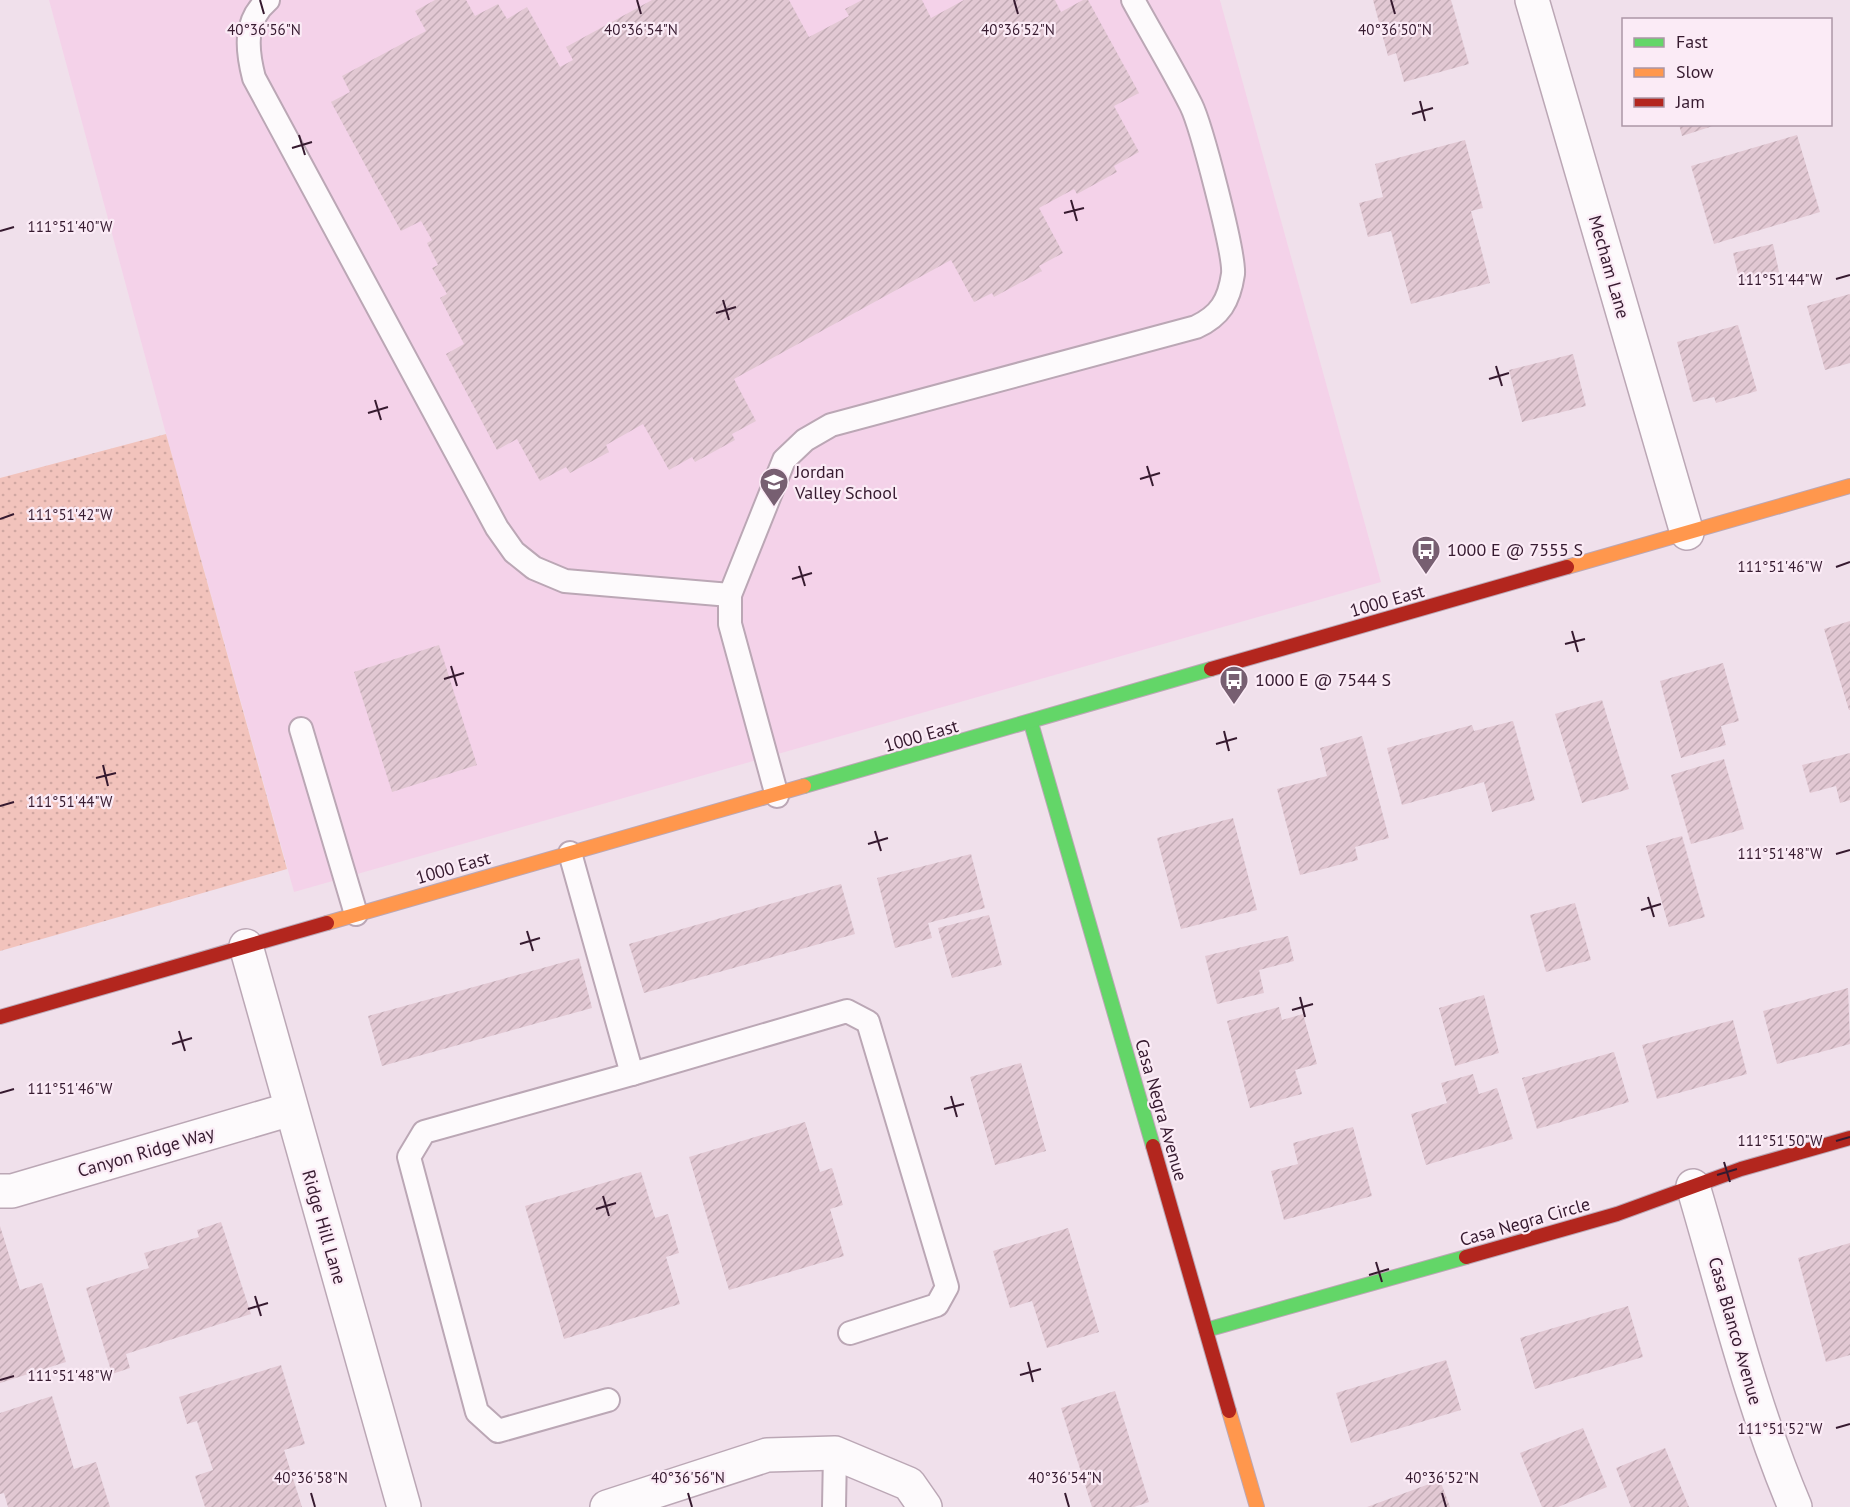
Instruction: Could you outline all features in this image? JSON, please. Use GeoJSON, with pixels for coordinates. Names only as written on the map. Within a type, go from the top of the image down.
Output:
{"type":"FeatureCollection","features":[{"type":"Feature","properties":{"kind":"street","name":"Mecham Lane"},"geometry":{"type":"LineString","coordinates":[[1532,0],[1687,533]]}},
{"type":"Feature","properties":{"kind":"street","name":"1000 East"},"geometry":{"type":"LineString","coordinates":[[0,1017],[570,853],[777,796],[1850,486]]}},
{"type":"Feature","properties":{"kind":"street","name":"Casa Negra Avenue"},"geometry":{"type":"LineString","coordinates":[[1031,723],[1257,1507]]}},
{"type":"Feature","properties":{"kind":"street","name":"Ridge Hill Lane"},"geometry":{"type":"LineString","coordinates":[[246,946],[404,1507]]}},
{"type":"Feature","properties":{"kind":"street","name":"Canyon Ridge Way"},"geometry":{"type":"LineString","coordinates":[[0,1191],[12,1191],[291,1109]]}},
{"type":"Feature","properties":{"kind":"street","name":"Casa Negra Circle"},"geometry":{"type":"LineString","coordinates":[[1206,1330],[1617,1214],[1741,1169],[1850,1138]]}},
{"type":"Feature","properties":{"kind":"street","name":"Casa Blanco Avenue"},"geometry":{"type":"LineString","coordinates":[[1694,1186],[1750,1386],[1772,1452],[1795,1507]]}},
{"type":"Feature","properties":{"kind":"street"},"geometry":{"type":"LineString","coordinates":[[609,1507],[767,1455],[835,1453],[909,1484],[925,1507]]}},
{"type":"Feature","properties":{"kind":"lane"},"geometry":{"type":"LineString","coordinates":[[268,0],[261,5],[250,26],[247,49],[254,78],[497,528],[514,552],[534,568],[565,581],[730,595]]}},
{"type":"Feature","properties":{"kind":"lane"},"geometry":{"type":"LineString","coordinates":[[777,796],[730,624],[730,595],[784,460],[805,440],[831,425],[1196,327],[1215,318],[1225,300],[1233,273],[1227,238],[1192,107],[1133,0]]}},
{"type":"Feature","properties":{"kind":"lane"},"geometry":{"type":"LineString","coordinates":[[301,729],[357,914]]}},
{"type":"Feature","properties":{"kind":"lane"},"geometry":{"type":"LineString","coordinates":[[570,853],[632,1074]]}},
{"type":"Feature","properties":{"kind":"lane"},"geometry":{"type":"LineString","coordinates":[[609,1400],[498,1431],[477,1412],[409,1157],[424,1132],[847,1011],[868,1022],[947,1287],[937,1305],[850,1333]]}},
{"type":"Feature","properties":{"kind":"lane"},"geometry":{"type":"LineString","coordinates":[[834,1507],[835,1453]]}},
{"type":"Feature","properties":{"kind":"shaded area","name":"Jordan Valley School"},"geometry":{"type":"Polygon","coordinates":[[[49,0],[1220,0],[1381,582],[294,892],[166,434],[49,0]]]}},
{"type":"Feature","properties":{"kind":"shaded area"},"geometry":{"type":"Polygon","coordinates":[[[166,434],[287,869],[0,951],[0,478],[166,434]]]}},
{"type":"Feature","properties":{"kind":"building"},"geometry":{"type":"Polygon","coordinates":[[[435,0],[466,0],[475,16],[498,4],[507,19],[527,7],[560,67],[573,60],[566,47],[652,0],[789,0],[809,37],[849,16],[845,9],[862,0],[922,0],[931,18],[964,0],[1055,0],[1061,12],[1083,0],[1088,0],[1139,93],[1114,106],[1139,152],[1114,166],[1117,172],[1077,194],[1074,189],[1039,208],[1063,253],[1039,266],[1042,271],[994,297],[992,293],[974,302],[951,260],[734,379],[756,421],[732,434],[735,440],[695,462],[692,457],[669,470],[643,424],[606,445],[609,452],[570,473],[566,467],[540,481],[517,439],[497,450],[446,354],[464,344],[440,298],[447,294],[432,268],[438,265],[427,243],[432,240],[421,221],[401,231],[331,102],[350,92],[342,76],[426,31],[415,11],[435,0]]]}},
{"type":"Feature","properties":{"kind":"building"},"geometry":{"type":"Polygon","coordinates":[[[1373,0],[1451,0],[1469,64],[1404,82],[1396,53],[1388,56],[1373,0]]]}},
{"type":"Feature","properties":{"kind":"building"},"geometry":{"type":"Polygon","coordinates":[[[1680,126],[1713,126],[1682,136],[1680,126]]]}},
{"type":"Feature","properties":{"kind":"building"},"geometry":{"type":"Polygon","coordinates":[[[1797,135],[1820,212],[1714,244],[1691,166],[1797,135]]]}},
{"type":"Feature","properties":{"kind":"building"},"geometry":{"type":"Polygon","coordinates":[[[1465,140],[1483,208],[1471,211],[1490,283],[1411,304],[1391,231],[1368,237],[1359,203],[1383,197],[1375,164],[1465,140]]]}},
{"type":"Feature","properties":{"kind":"building"},"geometry":{"type":"Polygon","coordinates":[[[1773,244],[1779,272],[1740,282],[1733,253],[1773,244]]]}},
{"type":"Feature","properties":{"kind":"building"},"geometry":{"type":"Polygon","coordinates":[[[1850,294],[1850,363],[1825,370],[1807,306],[1850,294]]]}},
{"type":"Feature","properties":{"kind":"building"},"geometry":{"type":"Polygon","coordinates":[[[1738,325],[1757,391],[1716,403],[1714,397],[1693,402],[1677,342],[1738,325]]]}},
{"type":"Feature","properties":{"kind":"building"},"geometry":{"type":"Polygon","coordinates":[[[1573,354],[1586,406],[1522,422],[1509,370],[1573,354]]]}},
{"type":"Feature","properties":{"kind":"building"},"geometry":{"type":"Polygon","coordinates":[[[1850,621],[1850,710],[1849,710],[1824,629],[1850,621]]]}},
{"type":"Feature","properties":{"kind":"building"},"geometry":{"type":"Polygon","coordinates":[[[439,645],[477,765],[392,792],[354,672],[439,645]]]}},
{"type":"Feature","properties":{"kind":"building"},"geometry":{"type":"Polygon","coordinates":[[[1723,663],[1739,721],[1721,726],[1726,745],[1681,758],[1660,681],[1723,663]]]}},
{"type":"Feature","properties":{"kind":"building"},"geometry":{"type":"Polygon","coordinates":[[[1602,700],[1629,789],[1582,803],[1555,714],[1602,700]]]}},
{"type":"Feature","properties":{"kind":"building"},"geometry":{"type":"Polygon","coordinates":[[[1513,721],[1535,800],[1492,812],[1484,782],[1402,805],[1387,748],[1472,725],[1474,731],[1513,721]]]}},
{"type":"Feature","properties":{"kind":"building"},"geometry":{"type":"Polygon","coordinates":[[[1362,736],[1389,838],[1355,847],[1358,860],[1300,875],[1277,789],[1327,776],[1320,748],[1362,736]]]}},
{"type":"Feature","properties":{"kind":"building"},"geometry":{"type":"Polygon","coordinates":[[[1850,753],[1850,800],[1840,803],[1836,786],[1810,793],[1802,765],[1850,753]]]}},
{"type":"Feature","properties":{"kind":"building"},"geometry":{"type":"Polygon","coordinates":[[[1724,759],[1744,829],[1691,844],[1671,775],[1724,759]]]}},
{"type":"Feature","properties":{"kind":"building"},"geometry":{"type":"Polygon","coordinates":[[[1233,818],[1257,910],[1181,929],[1157,838],[1233,818]]]}},
{"type":"Feature","properties":{"kind":"building"},"geometry":{"type":"Polygon","coordinates":[[[1682,836],[1705,917],[1669,927],[1646,846],[1682,836]]]}},
{"type":"Feature","properties":{"kind":"building"},"geometry":{"type":"Polygon","coordinates":[[[971,854],[985,908],[928,923],[932,938],[895,948],[877,878],[971,854]]]}},
{"type":"Feature","properties":{"kind":"building"},"geometry":{"type":"Polygon","coordinates":[[[841,884],[855,934],[644,993],[629,944],[841,884]]]}},
{"type":"Feature","properties":{"kind":"building"},"geometry":{"type":"Polygon","coordinates":[[[1575,903],[1591,960],[1546,972],[1530,915],[1575,903]]]}},
{"type":"Feature","properties":{"kind":"building"},"geometry":{"type":"Polygon","coordinates":[[[989,915],[1002,965],[952,978],[938,928],[989,915]]]}},
{"type":"Feature","properties":{"kind":"building"},"geometry":{"type":"Polygon","coordinates":[[[1288,936],[1294,961],[1259,970],[1264,993],[1217,1004],[1205,956],[1288,936]]]}},
{"type":"Feature","properties":{"kind":"building"},"geometry":{"type":"Polygon","coordinates":[[[579,958],[592,1008],[382,1066],[368,1016],[579,958]]]}},
{"type":"Feature","properties":{"kind":"building"},"geometry":{"type":"Polygon","coordinates":[[[1848,988],[1850,1044],[1777,1064],[1763,1011],[1848,988]]]}},
{"type":"Feature","properties":{"kind":"building"},"geometry":{"type":"Polygon","coordinates":[[[1484,995],[1499,1053],[1455,1066],[1439,1008],[1484,995]]]}},
{"type":"Feature","properties":{"kind":"building"},"geometry":{"type":"Polygon","coordinates":[[[1279,1007],[1282,1020],[1303,1014],[1317,1064],[1295,1070],[1302,1094],[1250,1108],[1227,1021],[1279,1007]]]}},
{"type":"Feature","properties":{"kind":"building"},"geometry":{"type":"Polygon","coordinates":[[[1733,1020],[1747,1074],[1657,1099],[1642,1045],[1733,1020]]]}},
{"type":"Feature","properties":{"kind":"building"},"geometry":{"type":"Polygon","coordinates":[[[1614,1052],[1629,1102],[1537,1129],[1522,1078],[1614,1052]]]}},
{"type":"Feature","properties":{"kind":"building"},"geometry":{"type":"Polygon","coordinates":[[[1021,1063],[1046,1151],[995,1165],[970,1077],[1021,1063]]]}},
{"type":"Feature","properties":{"kind":"building"},"geometry":{"type":"Polygon","coordinates":[[[1473,1074],[1479,1094],[1497,1088],[1513,1139],[1426,1165],[1411,1114],[1447,1103],[1441,1083],[1473,1074]]]}},
{"type":"Feature","properties":{"kind":"building"},"geometry":{"type":"Polygon","coordinates":[[[805,1122],[820,1172],[832,1168],[843,1205],[830,1209],[844,1256],[729,1290],[689,1157],[805,1122]]]}},
{"type":"Feature","properties":{"kind":"building"},"geometry":{"type":"Polygon","coordinates":[[[1353,1127],[1372,1196],[1284,1220],[1271,1171],[1298,1164],[1293,1143],[1353,1127]]]}},
{"type":"Feature","properties":{"kind":"building"},"geometry":{"type":"Polygon","coordinates":[[[641,1172],[655,1218],[668,1214],[679,1253],[666,1257],[680,1304],[564,1339],[525,1206],[641,1172]]]}},
{"type":"Feature","properties":{"kind":"building"},"geometry":{"type":"Polygon","coordinates":[[[221,1222],[251,1314],[126,1354],[130,1368],[112,1374],[86,1288],[149,1268],[144,1253],[199,1237],[197,1230],[221,1222]]]}},
{"type":"Feature","properties":{"kind":"building"},"geometry":{"type":"Polygon","coordinates":[[[0,1226],[20,1290],[42,1283],[66,1362],[0,1383],[0,1226]]]}},
{"type":"Feature","properties":{"kind":"building"},"geometry":{"type":"Polygon","coordinates":[[[1068,1228],[1099,1332],[1047,1348],[1032,1301],[1010,1308],[993,1251],[1068,1228]]]}},
{"type":"Feature","properties":{"kind":"building"},"geometry":{"type":"Polygon","coordinates":[[[1850,1243],[1850,1355],[1826,1362],[1798,1258],[1850,1243]]]}},
{"type":"Feature","properties":{"kind":"building"},"geometry":{"type":"Polygon","coordinates":[[[1628,1306],[1643,1357],[1535,1389],[1520,1338],[1628,1306]]]}},
{"type":"Feature","properties":{"kind":"building"},"geometry":{"type":"Polygon","coordinates":[[[1446,1360],[1461,1410],[1351,1443],[1336,1393],[1446,1360]]]}},
{"type":"Feature","properties":{"kind":"building"},"geometry":{"type":"Polygon","coordinates":[[[281,1365],[305,1444],[284,1450],[302,1507],[205,1507],[195,1476],[213,1470],[197,1421],[187,1424],[179,1397],[281,1365]]]}},
{"type":"Feature","properties":{"kind":"building"},"geometry":{"type":"Polygon","coordinates":[[[1115,1391],[1149,1502],[1134,1507],[1092,1507],[1061,1408],[1115,1391]]]}},
{"type":"Feature","properties":{"kind":"building"},"geometry":{"type":"Polygon","coordinates":[[[52,1396],[74,1469],[96,1462],[110,1507],[8,1507],[4,1493],[0,1494],[0,1413],[52,1396]]]}},
{"type":"Feature","properties":{"kind":"building"},"geometry":{"type":"Polygon","coordinates":[[[1583,1428],[1607,1487],[1558,1507],[1542,1507],[1520,1453],[1583,1428]]]}},
{"type":"Feature","properties":{"kind":"building"},"geometry":{"type":"Polygon","coordinates":[[[1665,1448],[1689,1507],[1631,1507],[1616,1468],[1665,1448]]]}},
{"type":"Feature","properties":{"kind":"building"},"geometry":{"type":"Polygon","coordinates":[[[1440,1480],[1450,1507],[1367,1507],[1440,1480]]]}},
{"type":"Feature","properties":{"kind":"traffic: fast"},"geometry":{"type":"LineString","coordinates":[[804,786],[1211,669]]}},
{"type":"Feature","properties":{"kind":"traffic: fast"},"geometry":{"type":"LineString","coordinates":[[1031,723],[1153,1146]]}},
{"type":"Feature","properties":{"kind":"traffic: fast"},"geometry":{"type":"LineString","coordinates":[[1206,1330],[1466,1257]]}},
{"type":"Feature","properties":{"kind":"traffic: slow"},"geometry":{"type":"LineString","coordinates":[[1567,567],[1850,486]]}},
{"type":"Feature","properties":{"kind":"traffic: slow"},"geometry":{"type":"LineString","coordinates":[[327,923],[804,786]]}},
{"type":"Feature","properties":{"kind":"traffic: slow"},"geometry":{"type":"LineString","coordinates":[[1229,1411],[1257,1507]]}},
{"type":"Feature","properties":{"kind":"traffic: jam"},"geometry":{"type":"LineString","coordinates":[[1211,669],[1567,567]]}},
{"type":"Feature","properties":{"kind":"traffic: jam"},"geometry":{"type":"LineString","coordinates":[[0,1017],[327,923]]}},
{"type":"Feature","properties":{"kind":"traffic: jam"},"geometry":{"type":"LineString","coordinates":[[1466,1257],[1617,1214],[1741,1169],[1850,1138]]}},
{"type":"Feature","properties":{"kind":"traffic: jam"},"geometry":{"type":"LineString","coordinates":[[1153,1146],[1229,1411]]}},
{"type":"Feature","properties":{"kind":"place","name":"Jordan Valley School"},"geometry":{"type":"Point","coordinates":[774,508]}},
{"type":"Feature","properties":{"kind":"place","name":"1000 E @ 7555 S"},"geometry":{"type":"Point","coordinates":[1426,576]}},
{"type":"Feature","properties":{"kind":"place","name":"1000 E @ 7544 S"},"geometry":{"type":"Point","coordinates":[1234,706]}}]}
